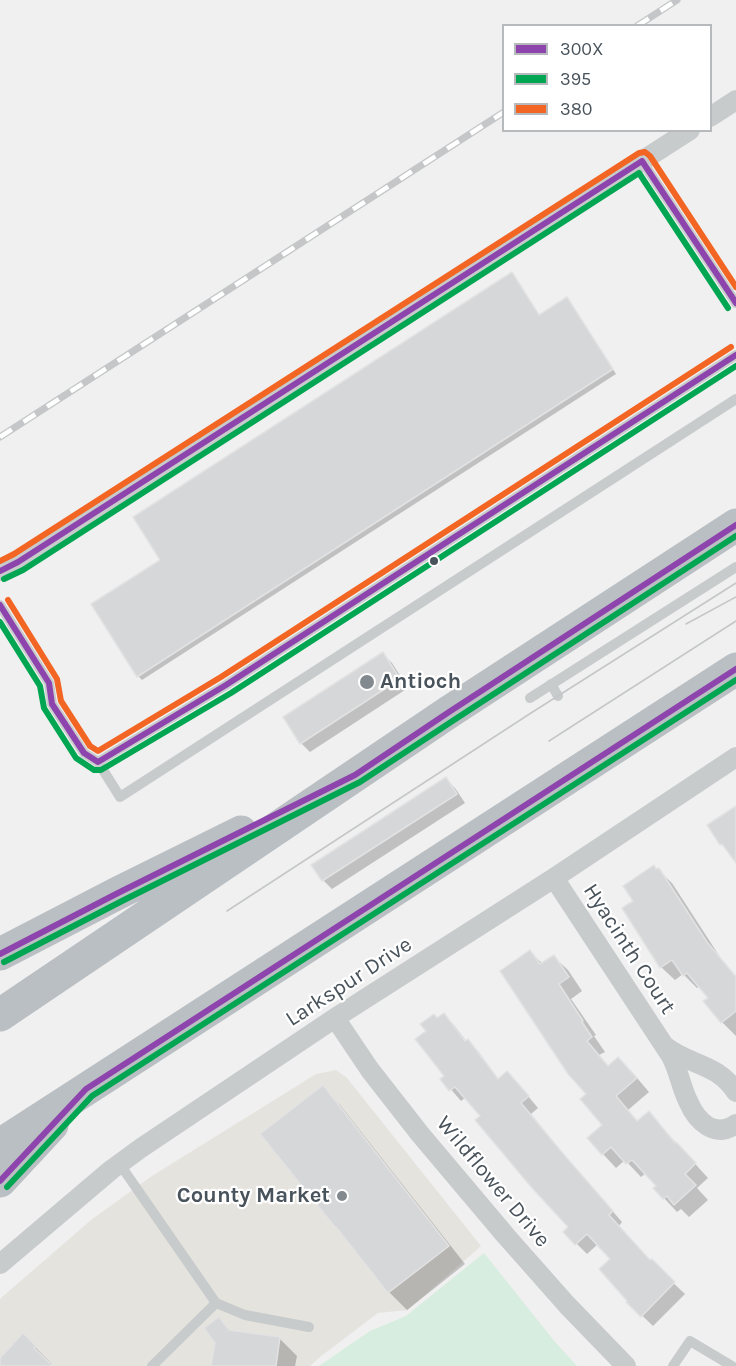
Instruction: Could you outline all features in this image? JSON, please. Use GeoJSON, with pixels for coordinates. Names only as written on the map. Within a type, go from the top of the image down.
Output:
{"type":"FeatureCollection","features":[{"type":"Feature","properties":{"kind":"highway"},"geometry":{"type":"LineString","coordinates":[[0,1015],[449,712],[736,525]]}},
{"type":"Feature","properties":{"kind":"highway"},"geometry":{"type":"LineString","coordinates":[[0,1145],[736,669]]}},
{"type":"Feature","properties":{"kind":"highway"},"geometry":{"type":"LineString","coordinates":[[0,954],[118,892],[355,775]]}},
{"type":"Feature","properties":{"kind":"highway"},"geometry":{"type":"LineString","coordinates":[[0,1181],[87,1089]]}},
{"type":"Feature","properties":{"kind":"street"},"geometry":{"type":"LineString","coordinates":[[712,116],[736,100]]}},
{"type":"Feature","properties":{"kind":"street"},"geometry":{"type":"LineString","coordinates":[[0,571],[18,562],[687,132]]}},
{"type":"Feature","properties":{"kind":"street","name":"Larkspur Drive"},"geometry":{"type":"LineString","coordinates":[[0,1264],[120,1163],[335,1018],[554,879],[736,757]]}},
{"type":"Feature","properties":{"kind":"street","name":"Hyacinth Court"},"geometry":{"type":"LineString","coordinates":[[554,879],[676,1065],[688,1101],[698,1117],[716,1130],[726,1130],[736,1124]]}},
{"type":"Feature","properties":{"kind":"street","name":"Wildflower Drive"},"geometry":{"type":"LineString","coordinates":[[335,1018],[386,1092],[420,1134],[569,1308],[626,1366]]}},
{"type":"Feature","properties":{"kind":"street","name":"Hyacinth Court"},"geometry":{"type":"LineString","coordinates":[[664,1046],[685,1059],[717,1072],[729,1082],[736,1092]]}},
{"type":"Feature","properties":{"kind":"lane"},"geometry":{"type":"LineString","coordinates":[[642,161],[736,303]]}},
{"type":"Feature","properties":{"kind":"lane"},"geometry":{"type":"LineString","coordinates":[[98,762],[226,685],[736,355]]}},
{"type":"Feature","properties":{"kind":"lane"},"geometry":{"type":"LineString","coordinates":[[0,605],[49,683],[52,704],[84,753],[98,762],[120,797],[736,399]]}},
{"type":"Feature","properties":{"kind":"lane"},"geometry":{"type":"LineString","coordinates":[[530,698],[736,567]]}},
{"type":"Feature","properties":{"kind":"lane"},"geometry":{"type":"LineString","coordinates":[[551,684],[558,696]]}},
{"type":"Feature","properties":{"kind":"lane"},"geometry":{"type":"LineString","coordinates":[[120,1163],[216,1303],[245,1315],[309,1327]]}},
{"type":"Feature","properties":{"kind":"lane"},"geometry":{"type":"LineString","coordinates":[[152,1366],[216,1303]]}},
{"type":"Feature","properties":{"kind":"lane"},"geometry":{"type":"LineString","coordinates":[[673,1366],[690,1341],[732,1366]]}},
{"type":"Feature","properties":{"kind":"shaded area"},"geometry":{"type":"Polygon","coordinates":[[[336,1070],[347,1078],[481,1246],[408,1310],[378,1313],[310,1366],[0,1366],[1,1298],[91,1220],[152,1176],[316,1074],[336,1070]]]}},
{"type":"Feature","properties":{"kind":"green space"},"geometry":{"type":"Polygon","coordinates":[[[484,1253],[577,1366],[319,1366],[370,1331],[406,1316],[484,1253]]]}},
{"type":"Feature","properties":{"kind":"building"},"geometry":{"type":"Polygon","coordinates":[[[512,272],[539,315],[567,297],[613,369],[137,677],[91,604],[160,560],[133,517],[512,272]]]}},
{"type":"Feature","properties":{"kind":"building"},"geometry":{"type":"Polygon","coordinates":[[[383,652],[400,679],[300,744],[283,717],[383,652]]]}},
{"type":"Feature","properties":{"kind":"building"},"geometry":{"type":"Polygon","coordinates":[[[446,777],[457,794],[322,881],[311,865],[446,777]]]}},
{"type":"Feature","properties":{"kind":"building"},"geometry":{"type":"Polygon","coordinates":[[[736,806],[736,863],[707,825],[736,806]]]}},
{"type":"Feature","properties":{"kind":"building"},"geometry":{"type":"Polygon","coordinates":[[[654,865],[656,869],[659,868],[707,942],[736,977],[736,1011],[721,1023],[703,1001],[708,998],[687,973],[683,976],[672,960],[660,968],[622,908],[633,901],[623,886],[654,865]]]}},
{"type":"Feature","properties":{"kind":"building"},"geometry":{"type":"Polygon","coordinates":[[[530,950],[540,964],[554,955],[569,977],[559,984],[592,1037],[587,1041],[608,1066],[618,1057],[637,1078],[616,1096],[637,1121],[649,1111],[675,1143],[696,1163],[685,1174],[696,1185],[674,1205],[667,1196],[663,1199],[653,1188],[656,1186],[632,1160],[626,1164],[611,1147],[602,1155],[587,1138],[602,1125],[580,1099],[586,1094],[568,1074],[500,971],[530,950]]]}},
{"type":"Feature","properties":{"kind":"building"},"geometry":{"type":"Polygon","coordinates":[[[444,1013],[465,1041],[468,1039],[498,1079],[507,1071],[529,1096],[521,1103],[613,1211],[609,1215],[650,1260],[652,1259],[675,1282],[641,1317],[599,1269],[610,1259],[587,1234],[575,1245],[563,1232],[568,1227],[475,1120],[480,1116],[455,1087],[449,1091],[440,1079],[444,1076],[415,1039],[426,1031],[420,1024],[434,1014],[437,1018],[444,1013]]]}},
{"type":"Feature","properties":{"kind":"building"},"geometry":{"type":"Polygon","coordinates":[[[323,1085],[449,1246],[388,1293],[260,1134],[323,1085]]]}},
{"type":"Feature","properties":{"kind":"building"},"geometry":{"type":"Polygon","coordinates":[[[219,1317],[229,1330],[280,1337],[276,1366],[211,1366],[215,1343],[204,1328],[219,1317]]]}},
{"type":"Feature","properties":{"kind":"building"},"geometry":{"type":"Polygon","coordinates":[[[23,1333],[36,1346],[34,1348],[53,1366],[0,1366],[0,1358],[23,1333]]]}},
{"type":"Feature","properties":{"kind":"tram line"},"geometry":{"type":"LineString","coordinates":[[227,911],[736,583]]}},
{"type":"Feature","properties":{"kind":"tram line"},"geometry":{"type":"LineString","coordinates":[[686,624],[736,597]]}},
{"type":"Feature","properties":{"kind":"tram line"},"geometry":{"type":"LineString","coordinates":[[549,741],[736,621]]}},
{"type":"Feature","properties":{"kind":"railway"},"geometry":{"type":"LineString","coordinates":[[640,24],[677,0]]}},
{"type":"Feature","properties":{"kind":"railway"},"geometry":{"type":"LineString","coordinates":[[0,437],[502,113]]}},
{"type":"Feature","properties":{"kind":"transit line","name":"380"},"geometry":{"type":"LineString","coordinates":[[0,561],[639,153],[645,152],[650,156],[736,287]]}},
{"type":"Feature","properties":{"kind":"transit line","name":"300X"},"geometry":{"type":"LineString","coordinates":[[0,571],[18,562],[642,161],[736,303]]}},
{"type":"Feature","properties":{"kind":"transit line","name":"395"},"geometry":{"type":"LineString","coordinates":[[4,579],[23,570],[639,173],[728,308]]}},
{"type":"Feature","properties":{"kind":"transit line","name":"380"},"geometry":{"type":"LineString","coordinates":[[8,600],[57,679],[61,701],[90,746],[98,751],[221,677],[731,347]]}},
{"type":"Feature","properties":{"kind":"transit line","name":"300X"},"geometry":{"type":"LineString","coordinates":[[0,605],[49,683],[52,704],[84,753],[98,762],[226,685],[736,355]]}},
{"type":"Feature","properties":{"kind":"transit line","name":"395"},"geometry":{"type":"LineString","coordinates":[[0,622],[40,686],[44,708],[76,758],[94,770],[101,770],[231,693],[736,366]]}},
{"type":"Feature","properties":{"kind":"transit line","name":"300X"},"geometry":{"type":"LineString","coordinates":[[0,954],[355,775],[736,525]]}},
{"type":"Feature","properties":{"kind":"transit line","name":"395"},"geometry":{"type":"LineString","coordinates":[[4,962],[360,782],[736,536]]}},
{"type":"Feature","properties":{"kind":"transit line","name":"300X"},"geometry":{"type":"LineString","coordinates":[[0,1181],[86,1089],[736,669]]}},
{"type":"Feature","properties":{"kind":"transit line","name":"395"},"geometry":{"type":"LineString","coordinates":[[7,1187],[92,1096],[736,680]]}},
{"type":"Feature","properties":{"kind":"place","name":"Antioch"},"geometry":{"type":"Point","coordinates":[367,682]}},
{"type":"Feature","properties":{"kind":"place","name":"County Market"},"geometry":{"type":"Point","coordinates":[342,1196]}}]}
